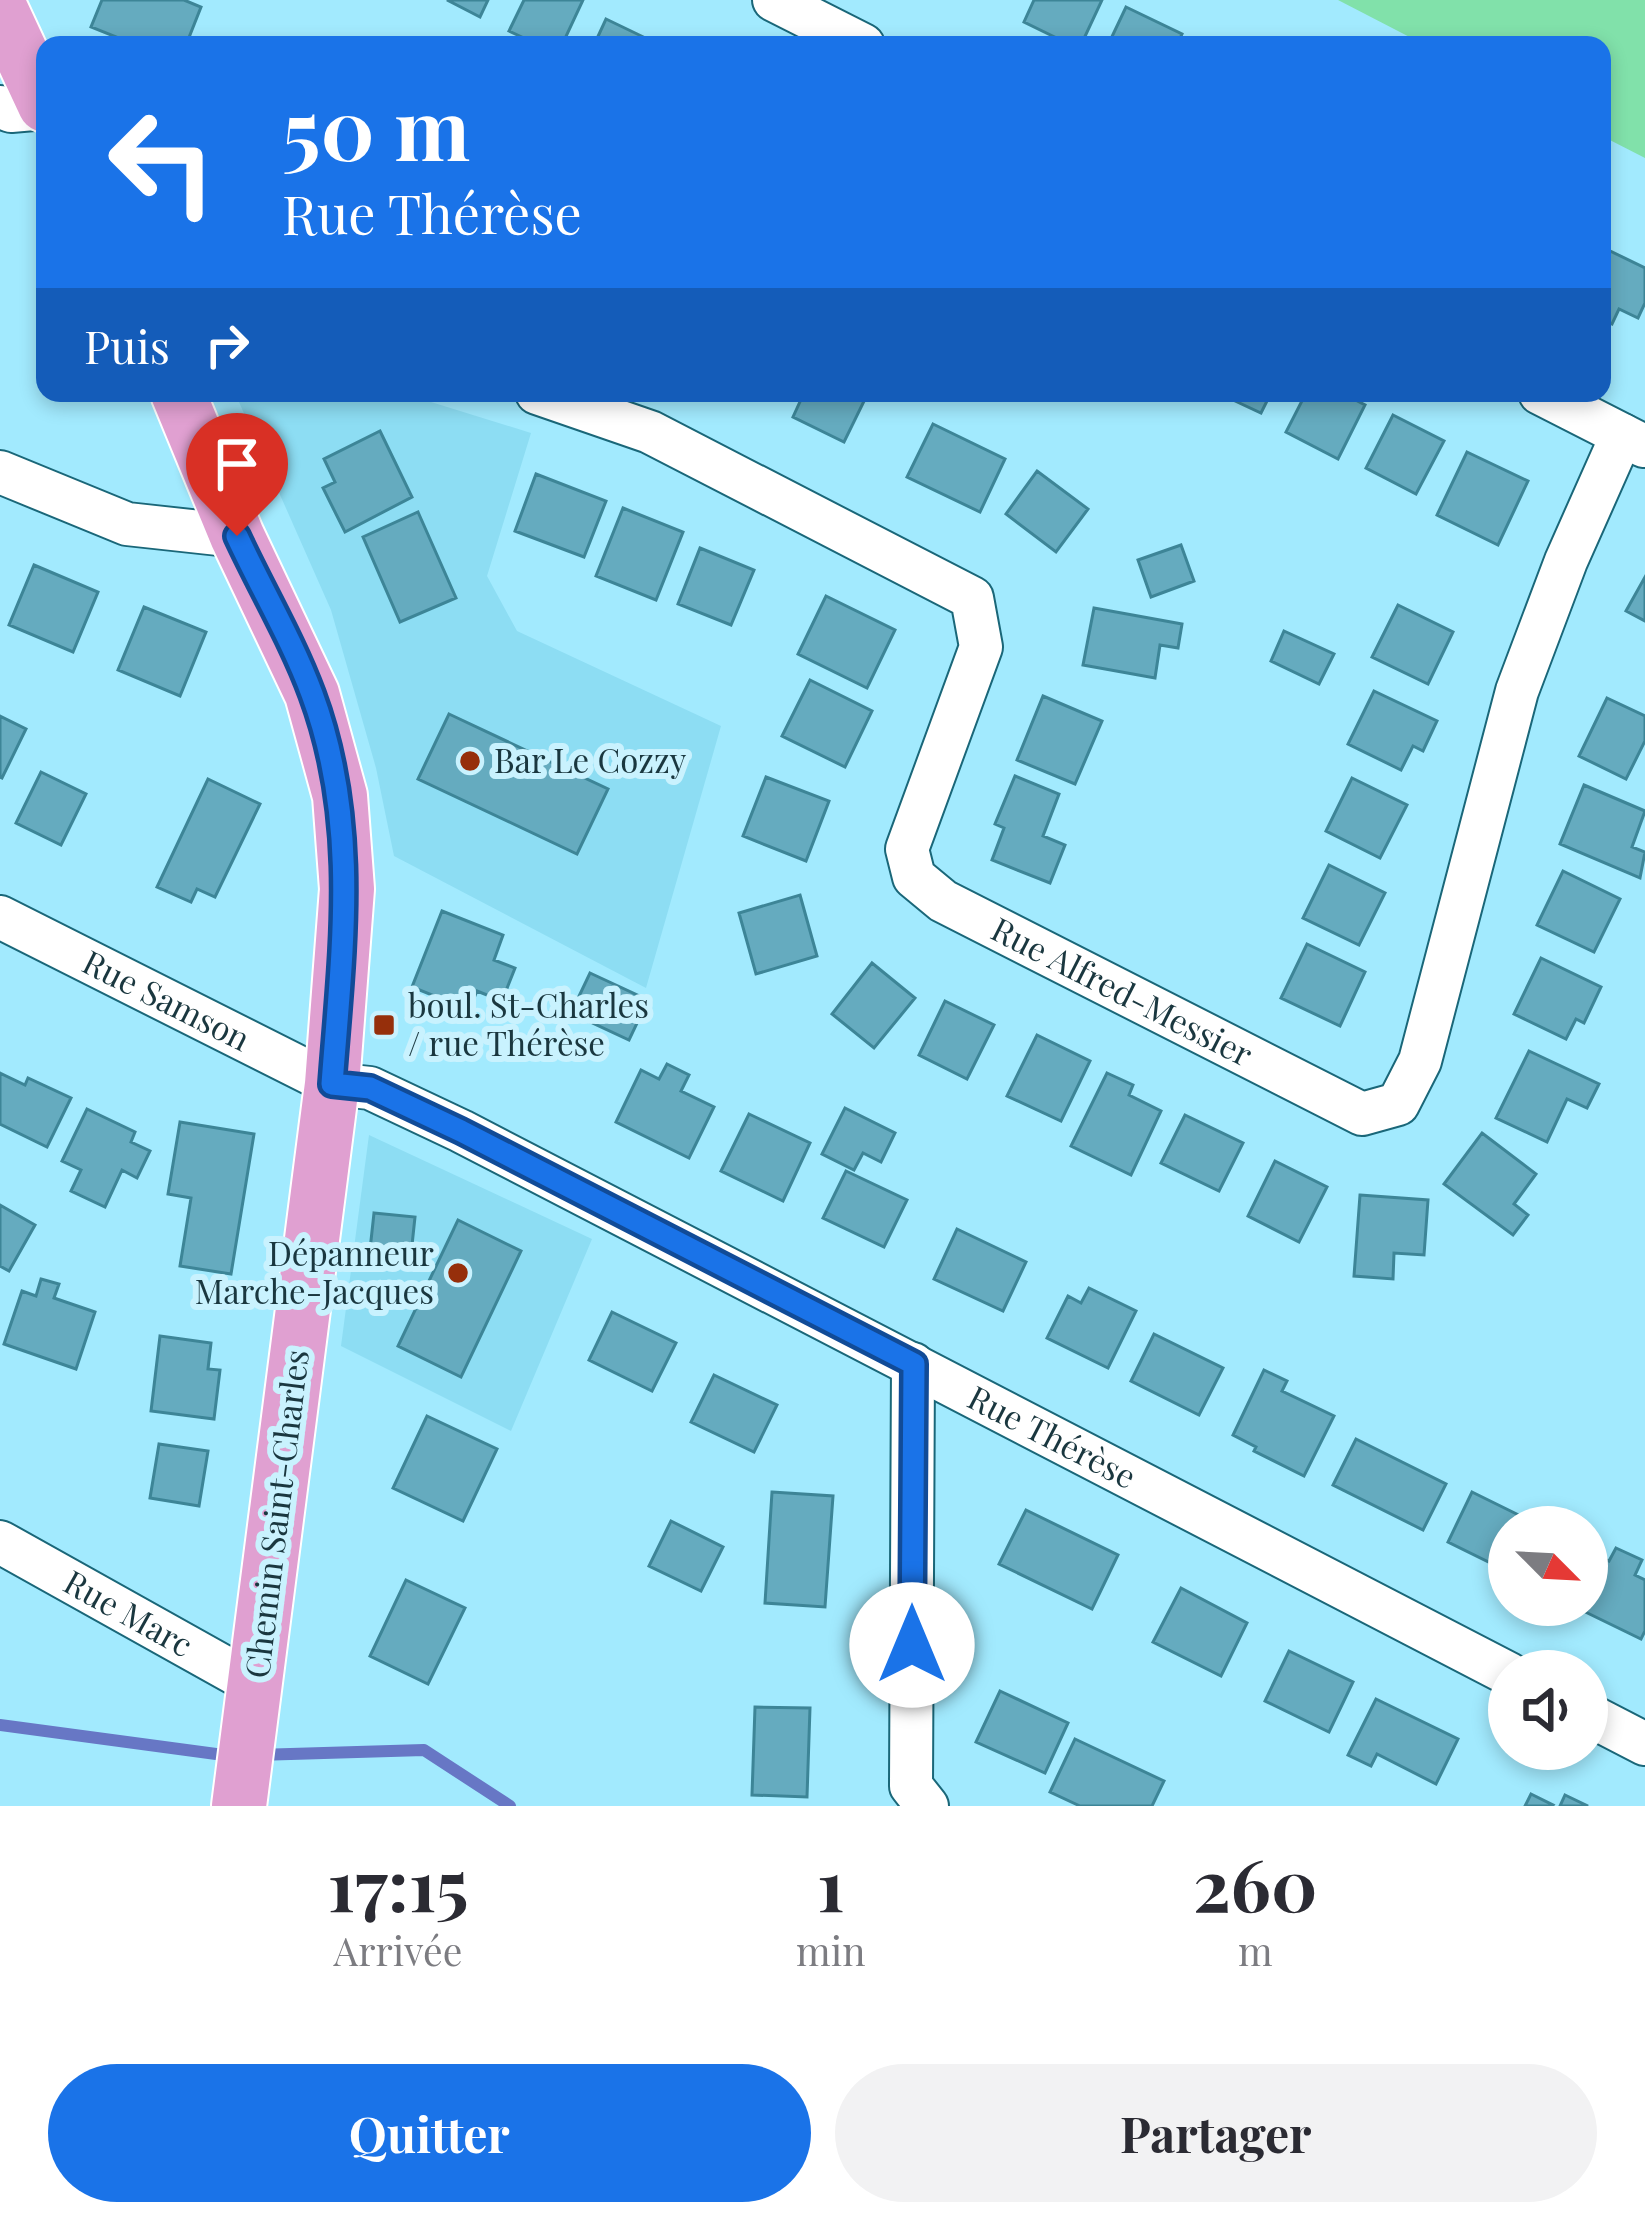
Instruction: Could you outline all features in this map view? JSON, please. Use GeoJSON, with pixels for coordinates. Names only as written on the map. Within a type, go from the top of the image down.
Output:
{"type":"FeatureCollection","features":[{"type":"Feature","properties":{"kind":"main road"},"geometry":{"type":"LineString","coordinates":[[0,8],[36,87]]}},
{"type":"Feature","properties":{"kind":"main road","name":"Chemin Saint-Charles"},"geometry":{"type":"LineString","coordinates":[[182,402],[237,536],[312,694],[340,796],[347,889],[332,1084],[239,1806]]}},
{"type":"Feature","properties":{"kind":"street"},"geometry":{"type":"LineString","coordinates":[[774,0],[845,36]]}},
{"type":"Feature","properties":{"kind":"street"},"geometry":{"type":"LineString","coordinates":[[0,107],[10,111],[36,108]]}},
{"type":"Feature","properties":{"kind":"street","name":"Rue Alfred-Messier"},"geometry":{"type":"LineString","coordinates":[[563,402],[650,432],[972,598],[981,647],[907,849],[914,877],[944,901],[1362,1114],[1398,1104],[1420,1061],[1517,691],[1567,561],[1633,441]]}},
{"type":"Feature","properties":{"kind":"street"},"geometry":{"type":"LineString","coordinates":[[1557,402],[1633,441]]}},
{"type":"Feature","properties":{"kind":"street"},"geometry":{"type":"LineString","coordinates":[[0,472],[127,524],[237,536]]}},
{"type":"Feature","properties":{"kind":"street","name":"Rue Samson"},"geometry":{"type":"LineString","coordinates":[[0,917],[332,1084]]}},
{"type":"Feature","properties":{"kind":"street","name":"Rue Thérèse"},"geometry":{"type":"LineString","coordinates":[[332,1084],[370,1088],[461,1131],[1488,1663]]}},
{"type":"Feature","properties":{"kind":"street"},"geometry":{"type":"LineString","coordinates":[[914,1364],[911,1786],[927,1806]]}},
{"type":"Feature","properties":{"kind":"street","name":"Rue Marc"},"geometry":{"type":"LineString","coordinates":[[0,1542],[256,1685]]}},
{"type":"Feature","properties":{"kind":"street"},"geometry":{"type":"LineString","coordinates":[[1608,1725],[1645,1744]]}},
{"type":"Feature","properties":{"kind":"shaded area"},"geometry":{"type":"Polygon","coordinates":[[[239,402],[431,402],[531,433],[487,576],[517,631],[721,726],[646,988],[394,856],[376,768],[331,610],[239,402]]]}},
{"type":"Feature","properties":{"kind":"shaded area"},"geometry":{"type":"Polygon","coordinates":[[[369,1135],[592,1239],[511,1431],[341,1346],[369,1135]]]}},
{"type":"Feature","properties":{"kind":"green space"},"geometry":{"type":"Polygon","coordinates":[[[1338,0],[1645,0],[1645,158],[1611,141],[1611,36],[1408,36],[1338,0]]]}},
{"type":"Feature","properties":{"kind":"building"},"geometry":{"type":"Polygon","coordinates":[[[102,0],[184,0],[201,7],[190,36],[114,36],[91,27],[102,0]]]}},
{"type":"Feature","properties":{"kind":"building"},"geometry":{"type":"Polygon","coordinates":[[[447,0],[488,0],[480,17],[447,0]]]}},
{"type":"Feature","properties":{"kind":"building"},"geometry":{"type":"Polygon","coordinates":[[[524,0],[583,0],[566,36],[520,36],[509,31],[524,0]]]}},
{"type":"Feature","properties":{"kind":"building"},"geometry":{"type":"Polygon","coordinates":[[[1034,0],[1102,0],[1085,36],[1053,36],[1024,22],[1034,0]]]}},
{"type":"Feature","properties":{"kind":"building"},"geometry":{"type":"Polygon","coordinates":[[[1126,7],[1182,34],[1181,36],[1112,36],[1126,7]]]}},
{"type":"Feature","properties":{"kind":"building"},"geometry":{"type":"Polygon","coordinates":[[[606,19],[641,36],[598,36],[606,19]]]}},
{"type":"Feature","properties":{"kind":"building"},"geometry":{"type":"Polygon","coordinates":[[[1611,251],[1645,268],[1645,303],[1638,318],[1619,309],[1612,324],[1611,251]]]}},
{"type":"Feature","properties":{"kind":"building"},"geometry":{"type":"Polygon","coordinates":[[[800,402],[864,402],[844,442],[793,417],[800,402]]]}},
{"type":"Feature","properties":{"kind":"building"},"geometry":{"type":"Polygon","coordinates":[[[1237,402],[1266,402],[1261,413],[1237,402]]]}},
{"type":"Feature","properties":{"kind":"building"},"geometry":{"type":"Polygon","coordinates":[[[1301,402],[1365,405],[1338,459],[1286,432],[1301,402]]]}},
{"type":"Feature","properties":{"kind":"building"},"geometry":{"type":"Polygon","coordinates":[[[1393,415],[1444,441],[1416,494],[1366,468],[1393,415]]]}},
{"type":"Feature","properties":{"kind":"building"},"geometry":{"type":"Polygon","coordinates":[[[933,424],[1005,459],[980,512],[907,477],[933,424]]]}},
{"type":"Feature","properties":{"kind":"building"},"geometry":{"type":"Polygon","coordinates":[[[380,431],[412,497],[345,532],[323,488],[335,482],[324,459],[380,431]]]}},
{"type":"Feature","properties":{"kind":"building"},"geometry":{"type":"Polygon","coordinates":[[[1467,452],[1528,481],[1498,545],[1437,515],[1467,452]]]}},
{"type":"Feature","properties":{"kind":"building"},"geometry":{"type":"Polygon","coordinates":[[[1037,471],[1088,509],[1056,552],[1006,514],[1037,471]]]}},
{"type":"Feature","properties":{"kind":"building"},"geometry":{"type":"Polygon","coordinates":[[[536,474],[606,501],[584,557],[515,531],[536,474]]]}},
{"type":"Feature","properties":{"kind":"building"},"geometry":{"type":"Polygon","coordinates":[[[623,508],[683,532],[656,600],[596,576],[623,508]]]}},
{"type":"Feature","properties":{"kind":"building"},"geometry":{"type":"Polygon","coordinates":[[[418,512],[456,598],[400,622],[363,537],[418,512]]]}},
{"type":"Feature","properties":{"kind":"building"},"geometry":{"type":"Polygon","coordinates":[[[1181,545],[1194,581],[1151,597],[1138,560],[1181,545]]]}},
{"type":"Feature","properties":{"kind":"building"},"geometry":{"type":"Polygon","coordinates":[[[700,548],[754,570],[731,625],[678,604],[700,548]]]}},
{"type":"Feature","properties":{"kind":"building"},"geometry":{"type":"Polygon","coordinates":[[[34,565],[98,592],[73,652],[9,625],[34,565]]]}},
{"type":"Feature","properties":{"kind":"building"},"geometry":{"type":"Polygon","coordinates":[[[1645,577],[1645,621],[1626,611],[1645,577]]]}},
{"type":"Feature","properties":{"kind":"building"},"geometry":{"type":"Polygon","coordinates":[[[826,596],[895,630],[867,688],[798,654],[826,596]]]}},
{"type":"Feature","properties":{"kind":"building"},"geometry":{"type":"Polygon","coordinates":[[[1398,605],[1453,632],[1428,684],[1372,657],[1398,605]]]}},
{"type":"Feature","properties":{"kind":"building"},"geometry":{"type":"Polygon","coordinates":[[[144,607],[206,632],[180,696],[118,670],[144,607]]]}},
{"type":"Feature","properties":{"kind":"building"},"geometry":{"type":"Polygon","coordinates":[[[1094,608],[1182,624],[1178,648],[1160,645],[1155,678],[1083,665],[1094,608]]]}},
{"type":"Feature","properties":{"kind":"building"},"geometry":{"type":"Polygon","coordinates":[[[1284,631],[1334,654],[1319,684],[1271,661],[1284,631]]]}},
{"type":"Feature","properties":{"kind":"building"},"geometry":{"type":"Polygon","coordinates":[[[810,680],[872,711],[845,767],[782,736],[810,680]]]}},
{"type":"Feature","properties":{"kind":"building"},"geometry":{"type":"Polygon","coordinates":[[[1374,691],[1437,721],[1423,751],[1413,746],[1401,770],[1348,744],[1374,691]]]}},
{"type":"Feature","properties":{"kind":"building"},"geometry":{"type":"Polygon","coordinates":[[[1043,696],[1102,721],[1075,784],[1017,760],[1043,696]]]}},
{"type":"Feature","properties":{"kind":"building"},"geometry":{"type":"Polygon","coordinates":[[[1607,698],[1645,716],[1645,741],[1626,779],[1579,756],[1607,698]]]}},
{"type":"Feature","properties":{"kind":"building"},"geometry":{"type":"Polygon","coordinates":[[[449,714],[608,789],[577,854],[418,779],[449,714]]]}},
{"type":"Feature","properties":{"kind":"building"},"geometry":{"type":"Polygon","coordinates":[[[0,716],[26,729],[2,778],[0,777],[0,716]]]}},
{"type":"Feature","properties":{"kind":"building"},"geometry":{"type":"Polygon","coordinates":[[[41,772],[86,794],[61,845],[16,823],[41,772]]]}},
{"type":"Feature","properties":{"kind":"building"},"geometry":{"type":"Polygon","coordinates":[[[1015,776],[1059,794],[1043,836],[1065,845],[1050,883],[992,860],[1004,828],[995,824],[1015,776]]]}},
{"type":"Feature","properties":{"kind":"building"},"geometry":{"type":"Polygon","coordinates":[[[766,777],[829,801],[806,861],[743,836],[766,777]]]}},
{"type":"Feature","properties":{"kind":"building"},"geometry":{"type":"Polygon","coordinates":[[[1352,778],[1407,805],[1380,858],[1326,831],[1352,778]]]}},
{"type":"Feature","properties":{"kind":"building"},"geometry":{"type":"Polygon","coordinates":[[[208,779],[260,804],[215,897],[197,889],[191,902],[157,887],[208,779]]]}},
{"type":"Feature","properties":{"kind":"building"},"geometry":{"type":"Polygon","coordinates":[[[1584,785],[1645,811],[1632,847],[1645,852],[1640,878],[1560,844],[1584,785]]]}},
{"type":"Feature","properties":{"kind":"building"},"geometry":{"type":"Polygon","coordinates":[[[1329,865],[1385,893],[1359,945],[1303,918],[1329,865]]]}},
{"type":"Feature","properties":{"kind":"building"},"geometry":{"type":"Polygon","coordinates":[[[1563,871],[1620,899],[1594,952],[1537,925],[1563,871]]]}},
{"type":"Feature","properties":{"kind":"building"},"geometry":{"type":"Polygon","coordinates":[[[800,895],[817,956],[756,974],[739,913],[800,895]]]}},
{"type":"Feature","properties":{"kind":"building"},"geometry":{"type":"Polygon","coordinates":[[[442,911],[503,935],[494,960],[515,968],[502,1001],[477,991],[469,1010],[412,987],[442,911]]]}},
{"type":"Feature","properties":{"kind":"building"},"geometry":{"type":"Polygon","coordinates":[[[1307,944],[1365,972],[1340,1026],[1281,998],[1307,944]]]}},
{"type":"Feature","properties":{"kind":"building"},"geometry":{"type":"Polygon","coordinates":[[[1541,958],[1601,987],[1584,1023],[1576,1019],[1566,1039],[1514,1014],[1541,958]]]}},
{"type":"Feature","properties":{"kind":"building"},"geometry":{"type":"Polygon","coordinates":[[[872,963],[915,998],[874,1048],[832,1014],[872,963]]]}},
{"type":"Feature","properties":{"kind":"building"},"geometry":{"type":"Polygon","coordinates":[[[590,973],[648,1000],[629,1040],[571,1013],[590,973]]]}},
{"type":"Feature","properties":{"kind":"building"},"geometry":{"type":"Polygon","coordinates":[[[945,1001],[994,1025],[967,1079],[919,1055],[945,1001]]]}},
{"type":"Feature","properties":{"kind":"building"},"geometry":{"type":"Polygon","coordinates":[[[1037,1035],[1090,1061],[1061,1121],[1007,1096],[1037,1035]]]}},
{"type":"Feature","properties":{"kind":"building"},"geometry":{"type":"Polygon","coordinates":[[[1529,1051],[1599,1084],[1587,1108],[1567,1099],[1547,1142],[1496,1118],[1529,1051]]]}},
{"type":"Feature","properties":{"kind":"building"},"geometry":{"type":"Polygon","coordinates":[[[667,1064],[689,1075],[681,1091],[714,1107],[689,1158],[616,1122],[641,1070],[659,1079],[667,1064]]]}},
{"type":"Feature","properties":{"kind":"building"},"geometry":{"type":"Polygon","coordinates":[[[0,1073],[25,1085],[28,1078],[71,1098],[47,1147],[0,1124],[0,1073]]]}},
{"type":"Feature","properties":{"kind":"building"},"geometry":{"type":"Polygon","coordinates":[[[1107,1073],[1133,1085],[1129,1095],[1161,1111],[1131,1175],[1071,1146],[1107,1073]]]}},
{"type":"Feature","properties":{"kind":"building"},"geometry":{"type":"Polygon","coordinates":[[[845,1108],[895,1133],[881,1162],[863,1153],[854,1170],[822,1154],[845,1108]]]}},
{"type":"Feature","properties":{"kind":"building"},"geometry":{"type":"Polygon","coordinates":[[[87,1109],[135,1132],[131,1142],[150,1151],[137,1178],[122,1170],[105,1207],[71,1191],[81,1170],[62,1161],[87,1109]]]}},
{"type":"Feature","properties":{"kind":"building"},"geometry":{"type":"Polygon","coordinates":[[[749,1114],[810,1143],[783,1201],[721,1171],[749,1114]]]}},
{"type":"Feature","properties":{"kind":"building"},"geometry":{"type":"Polygon","coordinates":[[[1185,1115],[1243,1143],[1219,1191],[1161,1163],[1185,1115]]]}},
{"type":"Feature","properties":{"kind":"building"},"geometry":{"type":"Polygon","coordinates":[[[180,1122],[254,1134],[231,1274],[180,1266],[191,1198],[168,1194],[180,1122]]]}},
{"type":"Feature","properties":{"kind":"building"},"geometry":{"type":"Polygon","coordinates":[[[1482,1133],[1536,1174],[1514,1204],[1528,1215],[1513,1235],[1444,1184],[1482,1133]]]}},
{"type":"Feature","properties":{"kind":"building"},"geometry":{"type":"Polygon","coordinates":[[[1275,1161],[1327,1187],[1299,1242],[1248,1216],[1275,1161]]]}},
{"type":"Feature","properties":{"kind":"building"},"geometry":{"type":"Polygon","coordinates":[[[846,1171],[907,1200],[884,1247],[823,1218],[846,1171]]]}},
{"type":"Feature","properties":{"kind":"building"},"geometry":{"type":"Polygon","coordinates":[[[1360,1195],[1428,1200],[1424,1255],[1394,1253],[1393,1279],[1354,1276],[1360,1195]]]}},
{"type":"Feature","properties":{"kind":"building"},"geometry":{"type":"Polygon","coordinates":[[[0,1205],[35,1225],[9,1271],[0,1266],[0,1205]]]}},
{"type":"Feature","properties":{"kind":"building"},"geometry":{"type":"Polygon","coordinates":[[[374,1213],[415,1217],[410,1264],[369,1259],[374,1213]]]}},
{"type":"Feature","properties":{"kind":"building"},"geometry":{"type":"Polygon","coordinates":[[[458,1220],[521,1251],[461,1377],[398,1346],[458,1220]]]}},
{"type":"Feature","properties":{"kind":"building"},"geometry":{"type":"Polygon","coordinates":[[[957,1229],[1026,1262],[1003,1311],[934,1279],[957,1229]]]}},
{"type":"Feature","properties":{"kind":"building"},"geometry":{"type":"Polygon","coordinates":[[[41,1279],[59,1284],[54,1298],[95,1312],[76,1369],[4,1344],[22,1291],[36,1296],[41,1279]]]}},
{"type":"Feature","properties":{"kind":"building"},"geometry":{"type":"Polygon","coordinates":[[[1089,1288],[1136,1311],[1108,1368],[1047,1338],[1068,1296],[1081,1303],[1089,1288]]]}},
{"type":"Feature","properties":{"kind":"building"},"geometry":{"type":"Polygon","coordinates":[[[612,1312],[676,1343],[652,1391],[589,1360],[612,1312]]]}},
{"type":"Feature","properties":{"kind":"building"},"geometry":{"type":"Polygon","coordinates":[[[1154,1334],[1223,1368],[1199,1415],[1131,1381],[1154,1334]]]}},
{"type":"Feature","properties":{"kind":"building"},"geometry":{"type":"Polygon","coordinates":[[[160,1336],[211,1343],[208,1369],[220,1370],[214,1419],[151,1411],[160,1336]]]}},
{"type":"Feature","properties":{"kind":"building"},"geometry":{"type":"Polygon","coordinates":[[[1264,1370],[1287,1381],[1282,1391],[1334,1416],[1304,1476],[1233,1435],[1264,1370]]]}},
{"type":"Feature","properties":{"kind":"building"},"geometry":{"type":"Polygon","coordinates":[[[714,1375],[777,1405],[754,1452],[691,1422],[714,1375]]]}},
{"type":"Feature","properties":{"kind":"building"},"geometry":{"type":"Polygon","coordinates":[[[427,1416],[497,1449],[463,1521],[393,1488],[427,1416]]]}},
{"type":"Feature","properties":{"kind":"building"},"geometry":{"type":"Polygon","coordinates":[[[1356,1439],[1446,1484],[1423,1530],[1333,1485],[1356,1439]]]}},
{"type":"Feature","properties":{"kind":"building"},"geometry":{"type":"Polygon","coordinates":[[[159,1444],[208,1451],[199,1506],[150,1498],[159,1444]]]}},
{"type":"Feature","properties":{"kind":"building"},"geometry":{"type":"Polygon","coordinates":[[[772,1492],[833,1496],[825,1607],[765,1603],[772,1492]]]}},
{"type":"Feature","properties":{"kind":"building"},"geometry":{"type":"Polygon","coordinates":[[[1472,1492],[1500,1506],[1488,1506],[1488,1562],[1448,1542],[1472,1492]]]}},
{"type":"Feature","properties":{"kind":"building"},"geometry":{"type":"Polygon","coordinates":[[[1026,1510],[1118,1555],[1092,1609],[999,1564],[1026,1510]]]}},
{"type":"Feature","properties":{"kind":"building"},"geometry":{"type":"Polygon","coordinates":[[[671,1521],[723,1547],[701,1591],[649,1566],[671,1521]]]}},
{"type":"Feature","properties":{"kind":"building"},"geometry":{"type":"Polygon","coordinates":[[[1616,1548],[1642,1560],[1635,1575],[1645,1580],[1641,1639],[1608,1623],[1609,1561],[1616,1548]]]}},
{"type":"Feature","properties":{"kind":"building"},"geometry":{"type":"Polygon","coordinates":[[[406,1580],[465,1608],[428,1684],[370,1656],[406,1580]]]}},
{"type":"Feature","properties":{"kind":"building"},"geometry":{"type":"Polygon","coordinates":[[[1181,1588],[1247,1623],[1221,1676],[1153,1642],[1181,1588]]]}},
{"type":"Feature","properties":{"kind":"building"},"geometry":{"type":"Polygon","coordinates":[[[1289,1651],[1353,1682],[1329,1732],[1265,1701],[1289,1651]]]}},
{"type":"Feature","properties":{"kind":"building"},"geometry":{"type":"Polygon","coordinates":[[[1000,1691],[1068,1723],[1045,1773],[976,1742],[1000,1691]]]}},
{"type":"Feature","properties":{"kind":"building"},"geometry":{"type":"Polygon","coordinates":[[[1376,1699],[1458,1739],[1436,1784],[1377,1754],[1371,1766],[1348,1755],[1376,1699]]]}},
{"type":"Feature","properties":{"kind":"building"},"geometry":{"type":"Polygon","coordinates":[[[755,1707],[810,1708],[807,1797],[752,1795],[755,1707]]]}},
{"type":"Feature","properties":{"kind":"building"},"geometry":{"type":"Polygon","coordinates":[[[1075,1739],[1164,1781],[1152,1806],[1080,1806],[1050,1792],[1075,1739]]]}},
{"type":"Feature","properties":{"kind":"building"},"geometry":{"type":"Polygon","coordinates":[[[1531,1794],[1553,1805],[1525,1806],[1531,1794]]]}},
{"type":"Feature","properties":{"kind":"building"},"geometry":{"type":"Polygon","coordinates":[[[1565,1795],[1588,1806],[1560,1806],[1565,1795]]]}},
{"type":"Feature","properties":{"kind":"waterway"},"geometry":{"type":"LineString","coordinates":[[0,1725],[231,1756]]}},
{"type":"Feature","properties":{"kind":"waterway"},"geometry":{"type":"LineString","coordinates":[[257,1755],[424,1750],[510,1806]]}},
{"type":"Feature","properties":{"kind":"place","name":"Bar Le Cozzy"},"geometry":{"type":"Point","coordinates":[470,761]}},
{"type":"Feature","properties":{"kind":"place","name":"boul. St-Charles / rue Thérèse"},"geometry":{"type":"Point","coordinates":[384,1025]}},
{"type":"Feature","properties":{"kind":"place","name":"Dépanneur Marche-Jacques"},"geometry":{"type":"Point","coordinates":[458,1273]}},
{"type":"Feature","properties":{"kind":"route"},"geometry":{"type":"LineString","coordinates":[[237,536],[312,694],[340,796],[347,889],[332,1084],[370,1088],[461,1131],[914,1364],[912,1645]]}}]}
